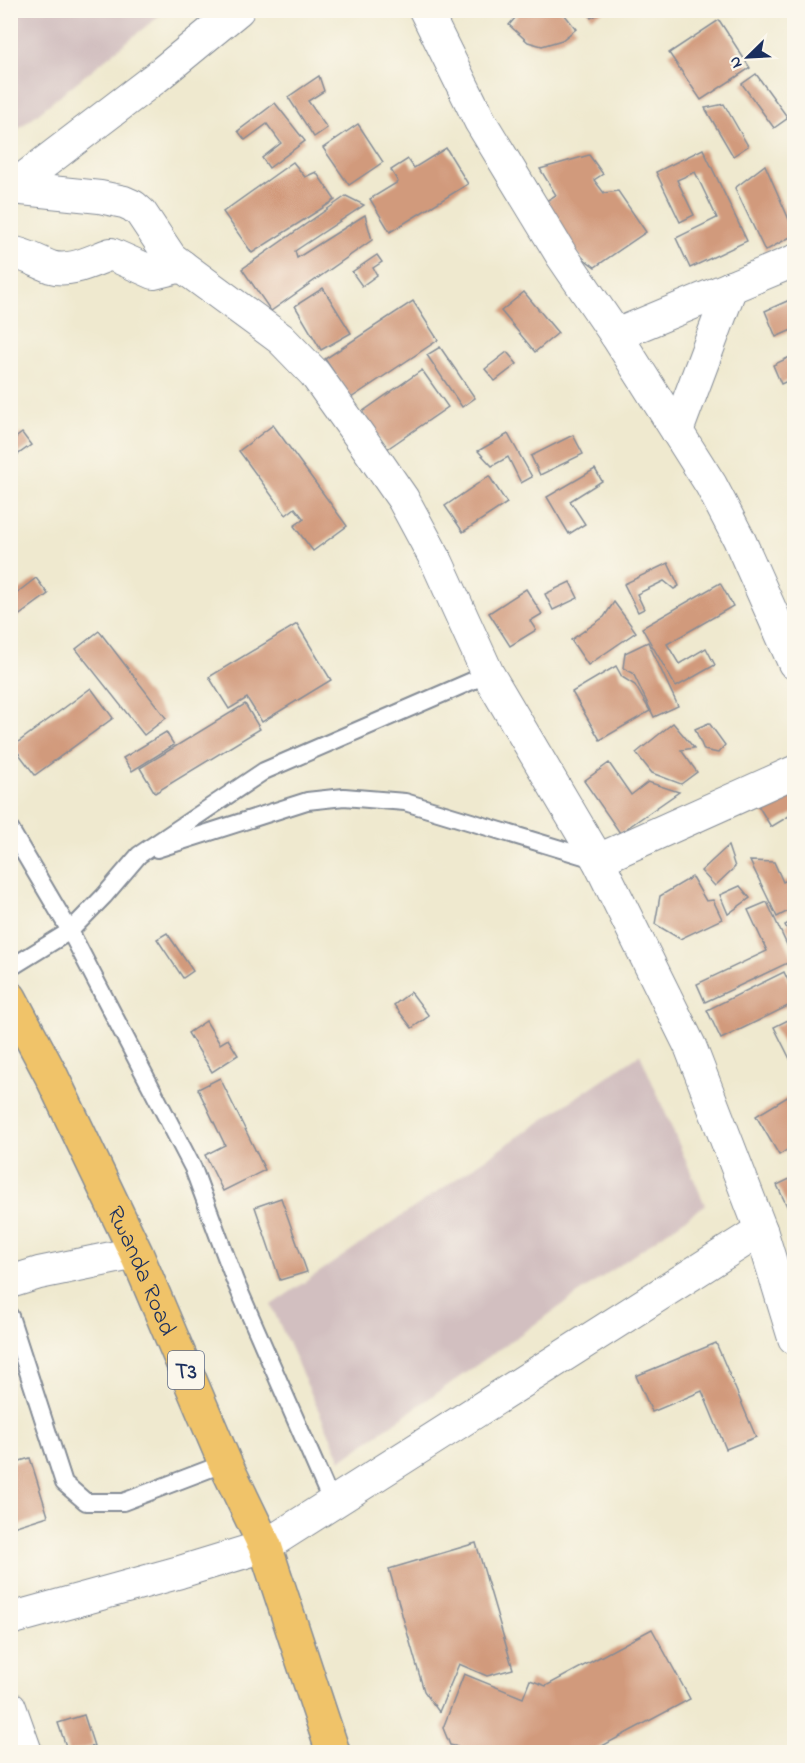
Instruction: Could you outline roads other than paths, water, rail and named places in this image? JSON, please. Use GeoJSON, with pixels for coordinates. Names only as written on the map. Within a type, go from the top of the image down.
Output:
{"type":"FeatureCollection","features":[{"type":"Feature","properties":{"kind":"highway","name":"Rwanda Road"},"geometry":{"type":"LineString","coordinates":[[10,998],[51,1075],[136,1252],[225,1463],[265,1546],[333,1752]]}},
{"type":"Feature","properties":{"kind":"street"},"geometry":{"type":"LineString","coordinates":[[11,189],[154,79],[238,10]]}},
{"type":"Feature","properties":{"kind":"street"},"geometry":{"type":"LineString","coordinates":[[425,10],[480,121],[562,256],[616,335],[711,485],[740,539],[795,663]]}},
{"type":"Feature","properties":{"kind":"street"},"geometry":{"type":"LineString","coordinates":[[11,189],[99,197],[133,206],[141,213],[171,258],[281,339],[315,374],[403,499],[437,562],[488,674],[598,860],[690,1046],[761,1230],[795,1338]]}},
{"type":"Feature","properties":{"kind":"street"},"geometry":{"type":"LineString","coordinates":[[10,252],[24,254],[52,267],[70,269],[111,254],[154,273],[182,266]]}},
{"type":"Feature","properties":{"kind":"street"},"geometry":{"type":"LineString","coordinates":[[616,335],[795,261]]}},
{"type":"Feature","properties":{"kind":"street"},"geometry":{"type":"LineString","coordinates":[[677,431],[731,287]]}},
{"type":"Feature","properties":{"kind":"street"},"geometry":{"type":"LineString","coordinates":[[598,860],[795,772]]}},
{"type":"Feature","properties":{"kind":"street"},"geometry":{"type":"LineString","coordinates":[[10,1619],[265,1546],[761,1230]]}},
{"type":"Feature","properties":{"kind":"street"},"geometry":{"type":"LineString","coordinates":[[10,1282],[39,1273],[136,1252]]}},
{"type":"Feature","properties":{"kind":"street"},"geometry":{"type":"LineString","coordinates":[[10,1707],[26,1752]]}},
{"type":"Feature","properties":{"kind":"lane"},"geometry":{"type":"LineString","coordinates":[[10,968],[70,931],[139,855],[264,771],[488,674]]}},
{"type":"Feature","properties":{"kind":"lane"},"geometry":{"type":"LineString","coordinates":[[139,855],[307,801],[344,797],[405,802],[598,860]]}},
{"type":"Feature","properties":{"kind":"lane"},"geometry":{"type":"LineString","coordinates":[[10,829],[70,931],[193,1168],[235,1281],[332,1503]]}},
{"type":"Feature","properties":{"kind":"lane"},"geometry":{"type":"LineString","coordinates":[[10,1316],[64,1483],[86,1502],[123,1502],[225,1463]]}}]}
